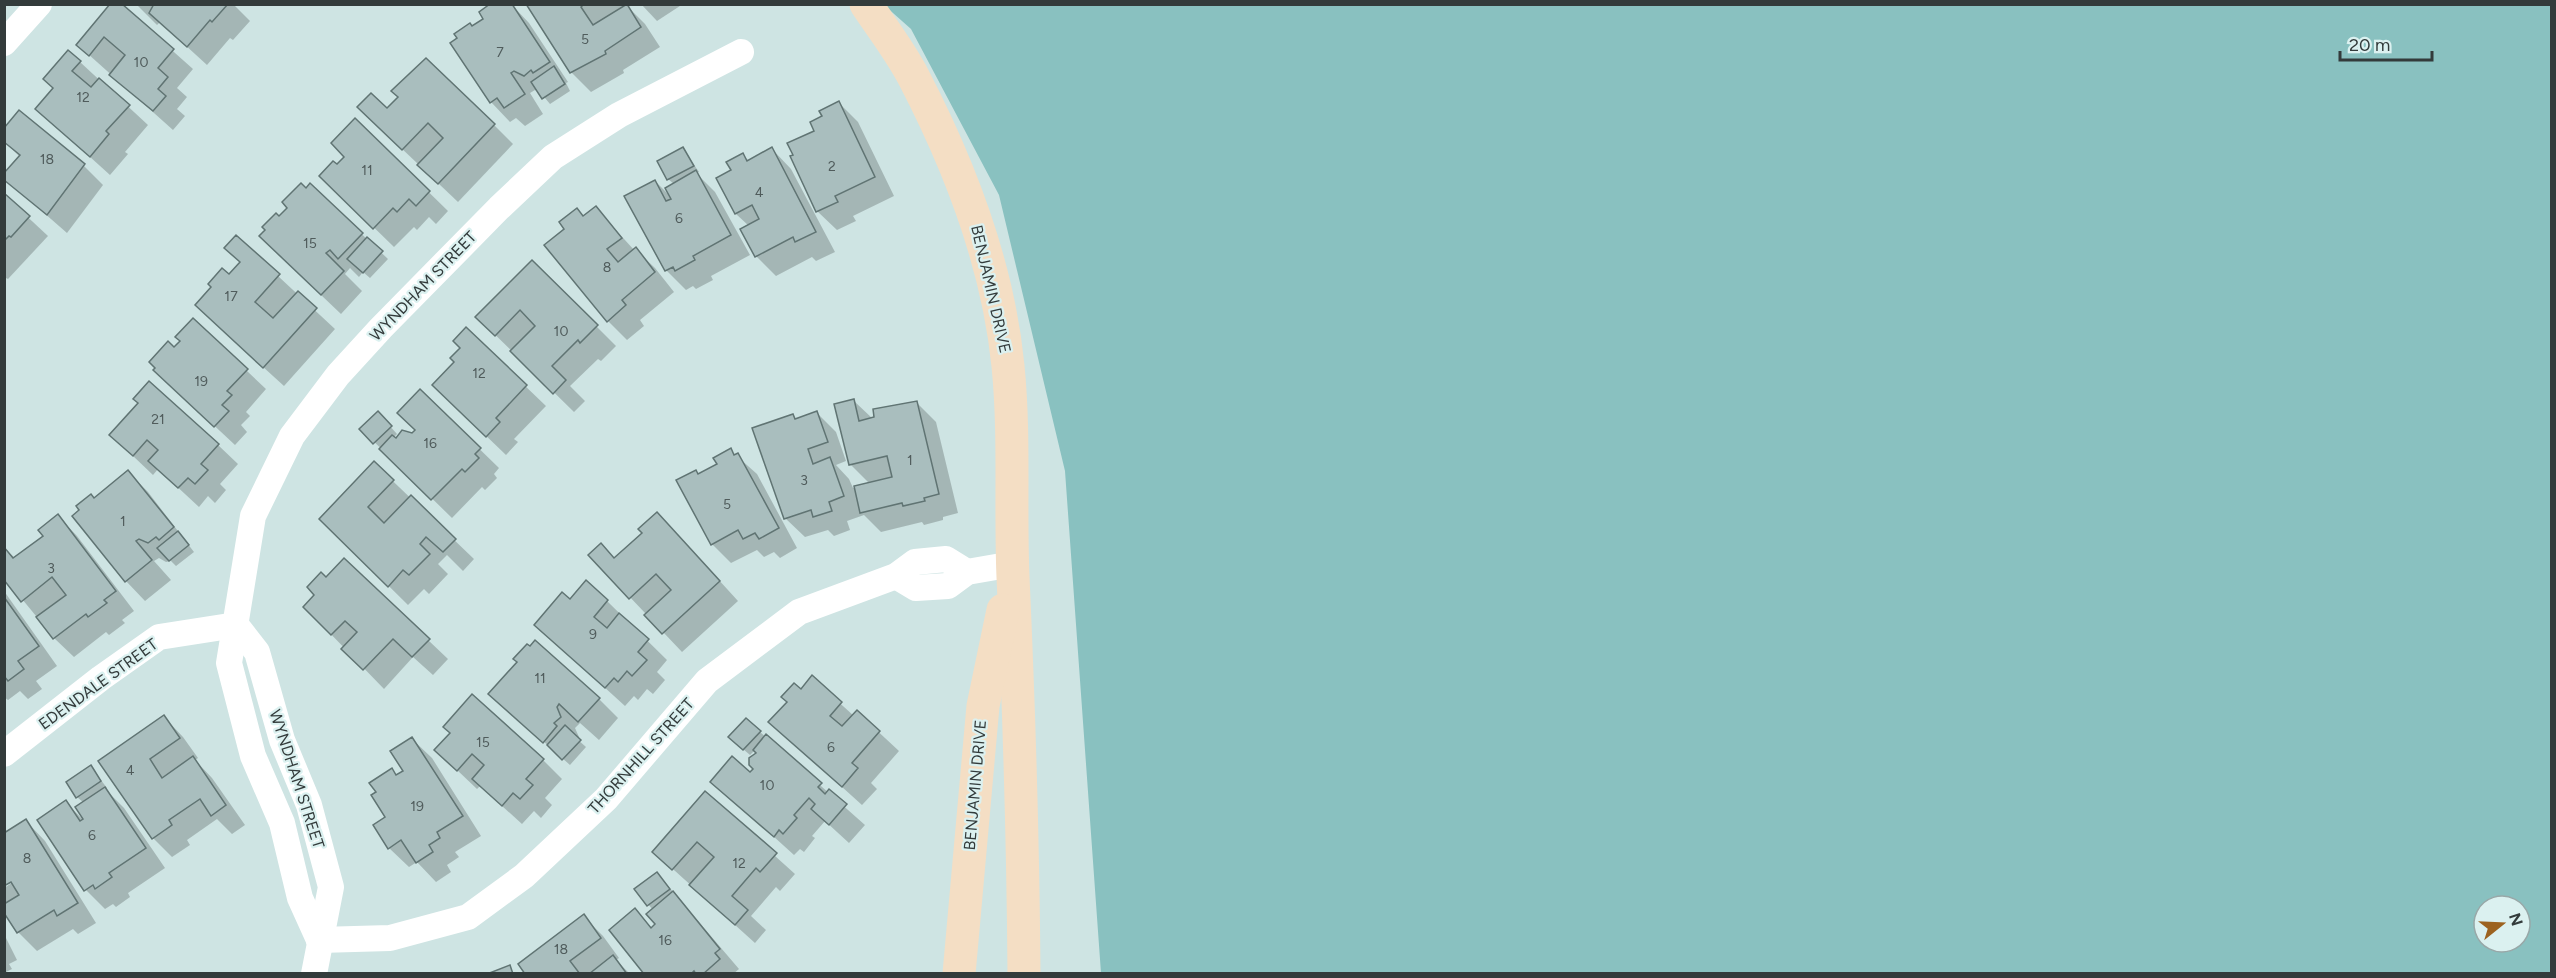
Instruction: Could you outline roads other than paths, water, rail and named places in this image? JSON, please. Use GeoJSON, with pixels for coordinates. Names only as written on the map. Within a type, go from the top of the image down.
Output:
{"type":"FeatureCollection","features":[{"type":"Feature","properties":{"kind":"main road","name":"BENJAMIN DRIVE"},"geometry":{"type":"LineString","coordinates":[[866,4],[912,74],[954,162],[980,230],[996,296],[1008,365],[1013,467],[1013,564],[1023,800],[1024,974]]}},
{"type":"Feature","properties":{"kind":"main road","name":"BENJAMIN DRIVE"},"geometry":{"type":"LineString","coordinates":[[959,974],[982,706],[1013,564]]}},
{"type":"Feature","properties":{"kind":"street"},"geometry":{"type":"LineString","coordinates":[[4,43],[39,4]]}},
{"type":"Feature","properties":{"kind":"street","name":"WYNDHAM STREET"},"geometry":{"type":"LineString","coordinates":[[314,974],[331,887],[309,805],[282,740],[257,652],[236,625],[253,516],[292,436],[338,375],[381,328],[553,157],[619,115],[741,52]]}},
{"type":"Feature","properties":{"kind":"street","name":"THORNHILL STREET"},"geometry":{"type":"LineString","coordinates":[[319,940],[390,938],[468,917],[524,876],[606,799],[707,681],[800,612],[896,576],[916,588],[948,586],[967,572],[1013,564]]}},
{"type":"Feature","properties":{"kind":"street","name":"EDENDALE STREET"},"geometry":{"type":"LineString","coordinates":[[4,754],[101,678],[159,638],[236,625]]}}]}
